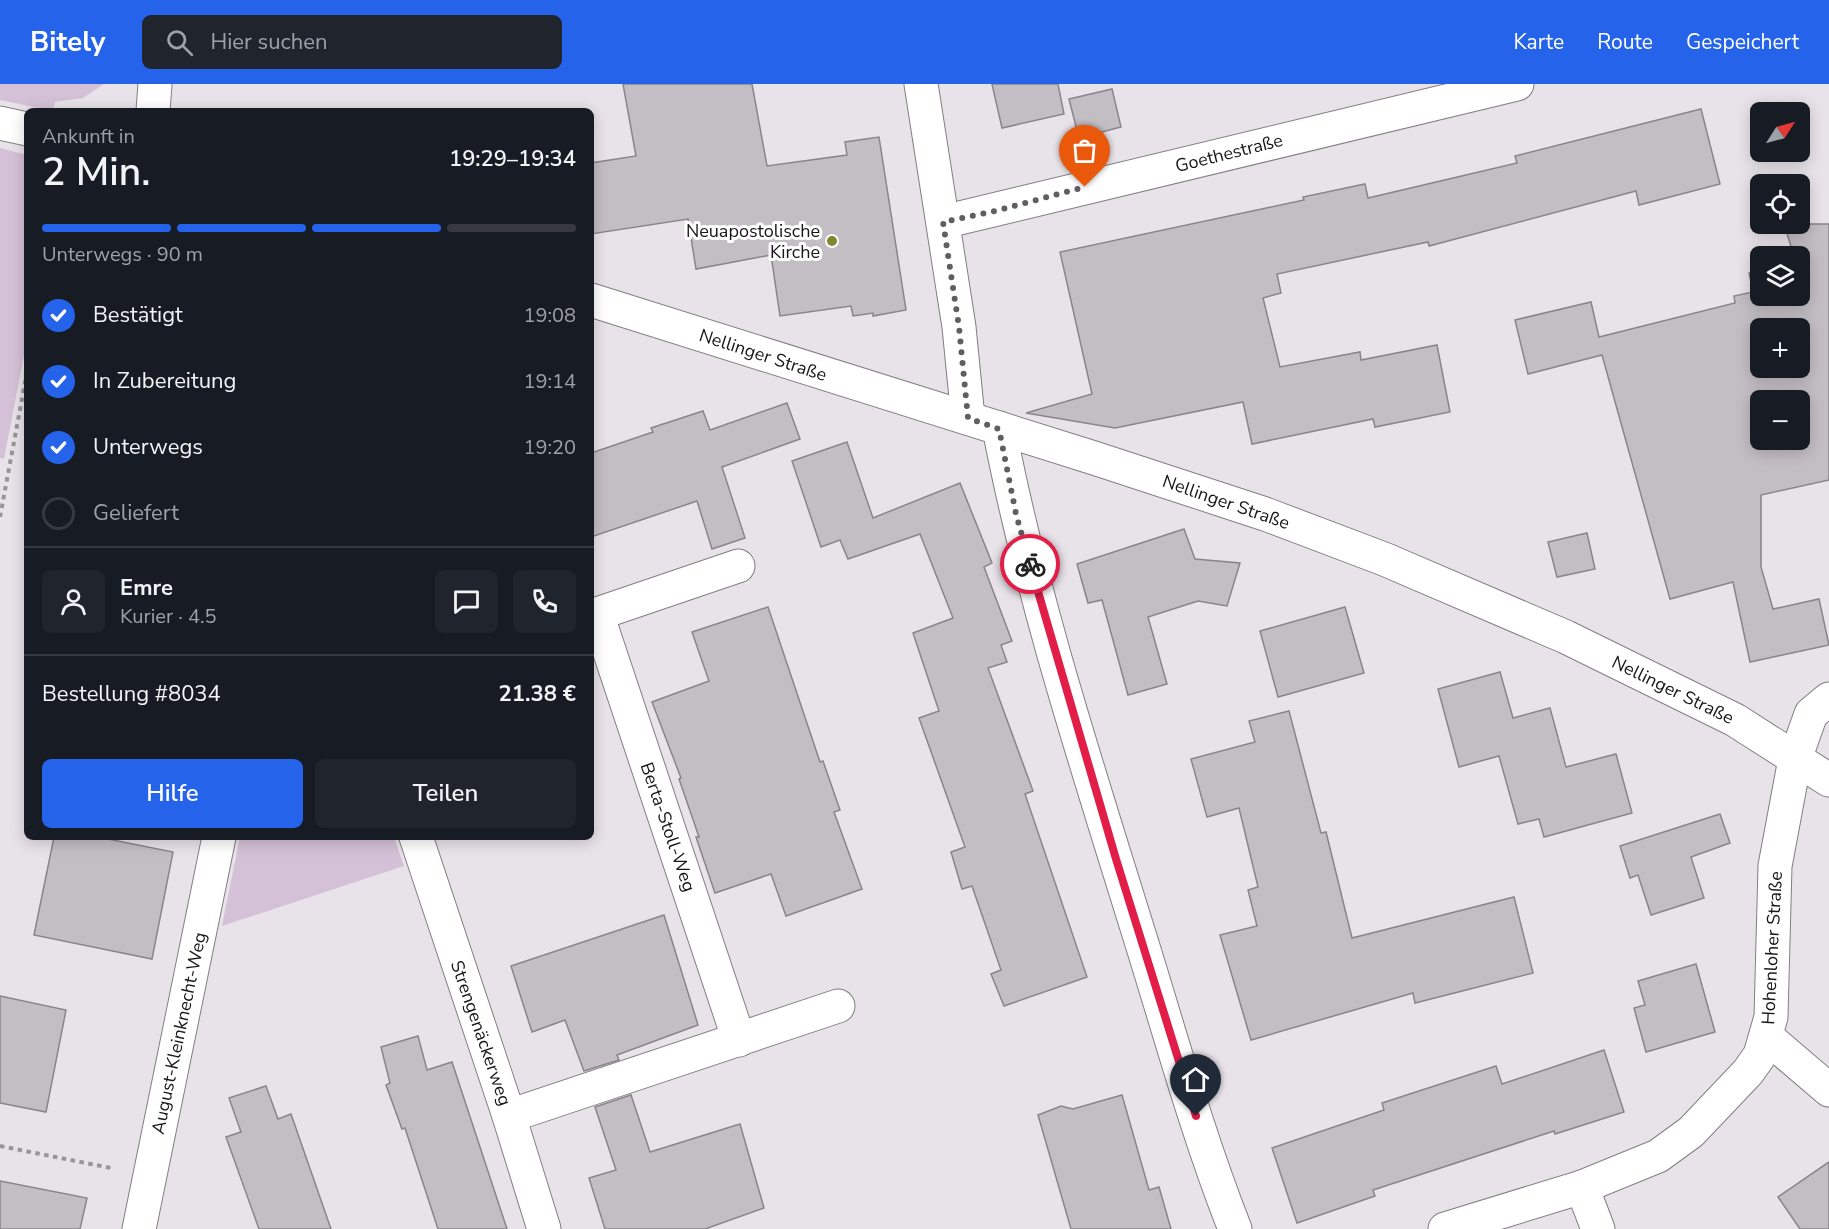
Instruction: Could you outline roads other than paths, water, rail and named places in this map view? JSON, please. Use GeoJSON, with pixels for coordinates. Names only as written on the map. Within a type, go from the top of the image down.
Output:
{"type":"FeatureCollection","features":[{"type":"Feature","properties":{"kind":"street"},"geometry":{"type":"LineString","coordinates":[[153,108],[155,84]]}},
{"type":"Feature","properties":{"kind":"street"},"geometry":{"type":"LineString","coordinates":[[921,84],[959,327],[968,418]]}},
{"type":"Feature","properties":{"kind":"street","name":"Goethestraße"},"geometry":{"type":"LineString","coordinates":[[943,222],[1411,96],[1516,84]]}},
{"type":"Feature","properties":{"kind":"street"},"geometry":{"type":"LineString","coordinates":[[0,123],[24,128]]}},
{"type":"Feature","properties":{"kind":"street","name":"Nellinger Straße"},"geometry":{"type":"LineString","coordinates":[[594,301],[1265,514],[1394,563],[1566,637],[1735,720],[1829,780]]}},
{"type":"Feature","properties":{"kind":"street"},"geometry":{"type":"LineString","coordinates":[[999,429],[1019,527],[1096,792],[1210,1159],[1236,1229]]}},
{"type":"Feature","properties":{"kind":"street","name":"Berta-Stoll-Weg"},"geometry":{"type":"LineString","coordinates":[[738,566],[594,615],[740,1040]]}},
{"type":"Feature","properties":{"kind":"street","name":"Hohenloher Straße"},"geometry":{"type":"LineString","coordinates":[[1445,1229],[1582,1187],[1640,1165],[1674,1146],[1748,1072],[1760,1055],[1771,1017],[1775,866],[1795,759],[1811,714],[1829,699]]}},
{"type":"Feature","properties":{"kind":"street","name":"August-Kleinknecht-Weg"},"geometry":{"type":"LineString","coordinates":[[139,1229],[218,840]]}},
{"type":"Feature","properties":{"kind":"street","name":"Strengenäckerweg"},"geometry":{"type":"LineString","coordinates":[[417,840],[544,1229]]}},
{"type":"Feature","properties":{"kind":"street"},"geometry":{"type":"LineString","coordinates":[[509,1116],[837,1006]]}},
{"type":"Feature","properties":{"kind":"street"},"geometry":{"type":"LineString","coordinates":[[1767,1037],[1829,1090]]}},
{"type":"Feature","properties":{"kind":"street"},"geometry":{"type":"LineString","coordinates":[[1582,1187],[1598,1229]]}},
{"type":"Feature","properties":{"kind":"place","name":"Neuapostolische Kirche"},"geometry":{"type":"Point","coordinates":[832,241]}}]}
